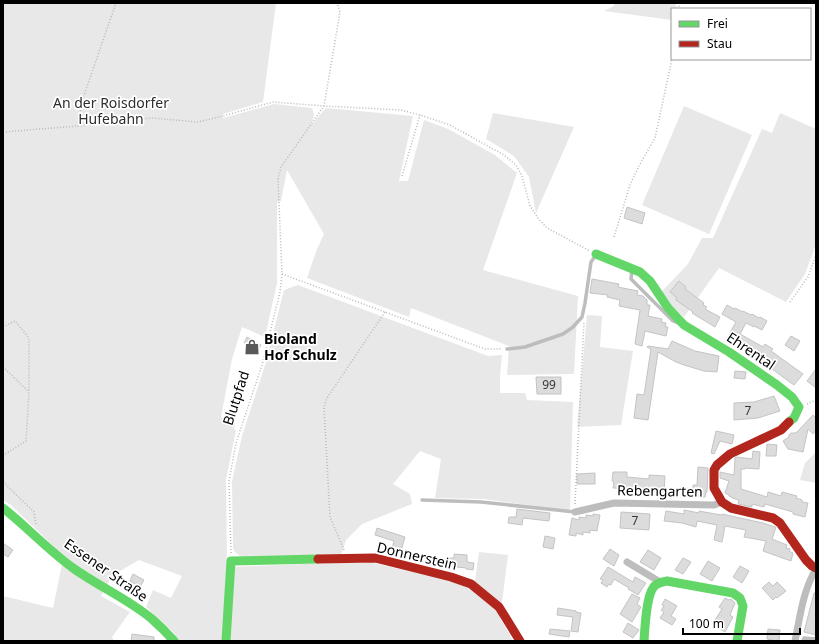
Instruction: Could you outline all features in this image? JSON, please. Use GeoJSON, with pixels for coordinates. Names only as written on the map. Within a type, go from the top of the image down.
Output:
{"type":"FeatureCollection","features":[{"type":"Feature","properties":{"kind":"street","name":"Ehrental"},"geometry":{"type":"LineString","coordinates":[[596,254],[640,272],[650,281],[668,308],[684,325],[729,352],[777,385],[792,397],[799,406]]}},
{"type":"Feature","properties":{"kind":"street"},"geometry":{"type":"LineString","coordinates":[[795,641],[806,591],[816,568],[806,560],[780,523],[773,518],[731,508],[722,502],[714,488],[714,470],[717,464],[730,454],[781,430],[794,418],[799,406]]}},
{"type":"Feature","properties":{"kind":"street","name":"Rebengarten"},"geometry":{"type":"LineString","coordinates":[[575,512],[614,503],[714,505],[722,502]]}},
{"type":"Feature","properties":{"kind":"street","name":"Essener Straße"},"geometry":{"type":"LineString","coordinates":[[3,508],[72,567],[142,612],[168,633],[174,641]]}},
{"type":"Feature","properties":{"kind":"street","name":"Donnerstein"},"geometry":{"type":"LineString","coordinates":[[231,561],[375,558],[451,577],[471,584],[484,593],[499,607],[520,641]]}},
{"type":"Feature","properties":{"kind":"street"},"geometry":{"type":"LineString","coordinates":[[226,641],[231,561]]}},
{"type":"Feature","properties":{"kind":"street"},"geometry":{"type":"LineString","coordinates":[[627,562],[660,582]]}},
{"type":"Feature","properties":{"kind":"street"},"geometry":{"type":"LineString","coordinates":[[644,641],[650,595],[654,587],[660,582],[667,581],[733,593],[740,598],[743,606],[737,641]]}},
{"type":"Feature","properties":{"kind":"lane"},"geometry":{"type":"LineString","coordinates":[[507,350],[525,347],[563,334],[573,327],[582,317],[591,262],[596,254]]}},
{"type":"Feature","properties":{"kind":"lane"},"geometry":{"type":"LineString","coordinates":[[422,500],[481,502],[575,512]]}},
{"type":"Feature","properties":{"kind":"lane"},"geometry":{"type":"LineString","coordinates":[[803,641],[804,638],[816,639]]}},
{"type":"Feature","properties":{"kind":"path"},"geometry":{"type":"LineString","coordinates":[[78,126],[82,101],[116,3]]}},
{"type":"Feature","properties":{"kind":"path"},"geometry":{"type":"LineString","coordinates":[[324,106],[340,12],[337,3]]}},
{"type":"Feature","properties":{"kind":"path"},"geometry":{"type":"LineString","coordinates":[[614,237],[630,185],[655,138],[672,60]]}},
{"type":"Feature","properties":{"kind":"path"},"geometry":{"type":"LineString","coordinates":[[3,132],[152,118],[198,122],[273,102],[401,110],[450,125],[504,155],[516,165],[522,176],[530,206],[547,228],[596,254]]}},
{"type":"Feature","properties":{"kind":"path","name":"Blutpfad"},"geometry":{"type":"LineString","coordinates":[[231,561],[229,481],[236,443],[262,365],[280,292],[282,274],[278,179],[281,167],[324,106]]}},
{"type":"Feature","properties":{"kind":"path"},"geometry":{"type":"LineString","coordinates":[[402,176],[420,115]]}},
{"type":"Feature","properties":{"kind":"path"},"geometry":{"type":"LineString","coordinates":[[790,302],[808,277],[816,256]]}},
{"type":"Feature","properties":{"kind":"path"},"geometry":{"type":"LineString","coordinates":[[282,274],[485,349],[507,350]]}},
{"type":"Feature","properties":{"kind":"path"},"geometry":{"type":"LineString","coordinates":[[348,559],[330,516],[324,407],[327,398],[385,312]]}},
{"type":"Feature","properties":{"kind":"path"},"geometry":{"type":"LineString","coordinates":[[575,512],[584,322],[582,317]]}},
{"type":"Feature","properties":{"kind":"path"},"geometry":{"type":"LineString","coordinates":[[3,327],[15,321],[29,338],[29,392],[26,441],[4,455],[3,459]]}},
{"type":"Feature","properties":{"kind":"path"},"geometry":{"type":"LineString","coordinates":[[3,367],[29,392]]}},
{"type":"Feature","properties":{"kind":"path"},"geometry":{"type":"LineString","coordinates":[[799,406],[816,400]]}},
{"type":"Feature","properties":{"kind":"path"},"geometry":{"type":"LineString","coordinates":[[3,479],[4,483],[34,512],[36,525]]}},
{"type":"Feature","properties":{"kind":"green space","name":"An der Roisdorfer Hufebahn"},"geometry":{"type":"Polygon","coordinates":[[[3,3],[276,3],[263,102],[223,114],[223,118],[274,104],[312,108],[314,114],[312,124],[326,108],[413,116],[399,181],[408,181],[424,120],[448,129],[495,155],[517,173],[483,270],[578,296],[574,374],[507,375],[509,346],[411,308],[409,317],[307,278],[324,234],[287,170],[281,201],[277,202],[277,283],[265,337],[242,327],[232,359],[221,417],[235,425],[234,429],[236,430],[226,480],[227,567],[373,563],[449,580],[470,589],[475,581],[479,552],[508,555],[500,618],[513,641],[179,641],[172,631],[146,607],[153,590],[171,598],[182,576],[139,560],[113,575],[101,596],[130,612],[112,637],[114,641],[3,641],[3,596],[53,608],[62,564],[54,547],[11,505],[3,500],[3,3]]]}},
{"type":"Feature","properties":{"kind":"green space"},"geometry":{"type":"Polygon","coordinates":[[[614,3],[675,3],[678,8],[671,8],[671,20],[604,11],[614,6],[614,3]]]}},
{"type":"Feature","properties":{"kind":"green space"},"geometry":{"type":"Polygon","coordinates":[[[684,106],[752,135],[709,234],[642,205],[684,106]]]}},
{"type":"Feature","properties":{"kind":"green space"},"geometry":{"type":"Polygon","coordinates":[[[493,113],[574,127],[536,213],[529,177],[514,156],[486,139],[493,113]]]}},
{"type":"Feature","properties":{"kind":"green space"},"geometry":{"type":"Polygon","coordinates":[[[780,113],[816,129],[816,244],[805,274],[786,302],[719,268],[684,317],[673,308],[662,291],[688,264],[702,238],[713,238],[762,129],[772,133],[780,113]]]}},
{"type":"Feature","properties":{"kind":"green space"},"geometry":{"type":"Polygon","coordinates":[[[298,285],[488,356],[502,355],[500,393],[525,393],[527,400],[573,402],[570,511],[484,499],[435,498],[441,459],[420,451],[393,484],[410,494],[412,504],[362,524],[346,540],[341,555],[240,556],[234,551],[233,548],[232,481],[242,436],[265,365],[284,290],[298,285]]]}},
{"type":"Feature","properties":{"kind":"green space"},"geometry":{"type":"Polygon","coordinates":[[[587,315],[602,316],[600,347],[633,351],[621,425],[577,427],[587,315]]]}},
{"type":"Feature","properties":{"kind":"green space"},"geometry":{"type":"Polygon","coordinates":[[[816,452],[816,483],[800,480],[805,463],[816,452]]]}},
{"type":"Feature","properties":{"kind":"building"},"geometry":{"type":"Polygon","coordinates":[[[627,207],[645,213],[642,224],[624,218],[627,207]]]}},
{"type":"Feature","properties":{"kind":"building"},"geometry":{"type":"Polygon","coordinates":[[[592,279],[619,284],[618,287],[638,291],[637,295],[643,296],[647,300],[647,305],[650,305],[648,316],[662,319],[661,322],[666,323],[665,327],[668,327],[666,336],[645,331],[642,346],[635,344],[640,310],[619,306],[620,300],[607,297],[608,295],[590,293],[592,279]]]}},
{"type":"Feature","properties":{"kind":"building"},"geometry":{"type":"Polygon","coordinates":[[[679,281],[686,287],[685,289],[704,303],[703,305],[707,307],[705,309],[720,317],[715,327],[692,313],[693,312],[676,300],[677,298],[670,292],[679,281]]]}},
{"type":"Feature","properties":{"kind":"building"},"geometry":{"type":"Polygon","coordinates":[[[727,305],[767,321],[762,330],[746,323],[740,334],[763,347],[765,344],[773,349],[771,351],[803,374],[794,385],[757,356],[758,353],[728,336],[736,322],[722,314],[727,305]]]}},
{"type":"Feature","properties":{"kind":"building"},"geometry":{"type":"Polygon","coordinates":[[[791,336],[800,341],[794,351],[785,345],[791,336]]]}},
{"type":"Feature","properties":{"kind":"building"},"geometry":{"type":"Polygon","coordinates":[[[247,337],[261,345],[257,352],[244,343],[247,337]]]}},
{"type":"Feature","properties":{"kind":"building"},"geometry":{"type":"Polygon","coordinates":[[[672,341],[695,351],[719,356],[717,372],[704,371],[684,365],[658,352],[648,420],[634,418],[637,394],[644,395],[651,349],[647,347],[668,349],[672,341]]]}},
{"type":"Feature","properties":{"kind":"building"},"geometry":{"type":"Polygon","coordinates":[[[816,369],[816,388],[807,381],[816,369]]]}},
{"type":"Feature","properties":{"kind":"building"},"geometry":{"type":"Polygon","coordinates":[[[735,371],[746,372],[745,379],[734,378],[735,371]]]}},
{"type":"Feature","properties":{"kind":"building"},"geometry":{"type":"Polygon","coordinates":[[[536,377],[561,377],[561,394],[537,394],[536,377]]]}},
{"type":"Feature","properties":{"kind":"building"},"geometry":{"type":"Polygon","coordinates":[[[774,396],[780,411],[758,418],[734,420],[734,403],[754,402],[774,396]]]}},
{"type":"Feature","properties":{"kind":"building"},"geometry":{"type":"Polygon","coordinates":[[[813,415],[816,418],[816,430],[813,434],[808,429],[803,452],[788,449],[783,441],[789,437],[791,433],[797,432],[813,415]]]}},
{"type":"Feature","properties":{"kind":"building"},"geometry":{"type":"Polygon","coordinates":[[[716,431],[734,435],[732,444],[720,441],[714,454],[711,453],[716,431]]]}},
{"type":"Feature","properties":{"kind":"building"},"geometry":{"type":"Polygon","coordinates":[[[767,444],[777,445],[776,456],[766,456],[767,444]]]}},
{"type":"Feature","properties":{"kind":"building"},"geometry":{"type":"Polygon","coordinates":[[[753,451],[760,452],[759,469],[741,469],[741,489],[767,497],[768,492],[781,496],[782,492],[797,496],[796,498],[802,500],[802,502],[808,503],[805,517],[765,504],[764,507],[752,504],[752,507],[738,504],[739,500],[732,498],[725,493],[729,481],[720,478],[720,472],[734,475],[735,458],[752,459],[753,451]]]}},
{"type":"Feature","properties":{"kind":"building"},"geometry":{"type":"Polygon","coordinates":[[[698,467],[708,468],[707,492],[705,497],[685,496],[685,489],[693,489],[693,485],[697,485],[698,467]]]}},
{"type":"Feature","properties":{"kind":"building"},"geometry":{"type":"Polygon","coordinates":[[[613,472],[627,472],[627,477],[649,479],[649,475],[665,476],[664,492],[633,491],[633,489],[613,488],[613,472]]]}},
{"type":"Feature","properties":{"kind":"building"},"geometry":{"type":"Polygon","coordinates":[[[595,473],[595,484],[577,484],[577,474],[595,473]]]}},
{"type":"Feature","properties":{"kind":"building"},"geometry":{"type":"Polygon","coordinates":[[[517,509],[550,513],[549,521],[523,518],[522,525],[508,523],[509,517],[516,517],[517,509]]]}},
{"type":"Feature","properties":{"kind":"building"},"geometry":{"type":"Polygon","coordinates":[[[684,510],[699,513],[699,511],[722,514],[776,527],[772,539],[787,545],[786,548],[790,549],[789,551],[793,553],[791,561],[763,551],[766,541],[744,537],[746,530],[725,526],[722,542],[714,540],[717,525],[697,521],[696,527],[682,523],[664,521],[666,511],[684,514],[684,510]]]}},
{"type":"Feature","properties":{"kind":"building"},"geometry":{"type":"Polygon","coordinates":[[[621,512],[650,514],[649,530],[620,528],[621,512]]]}},
{"type":"Feature","properties":{"kind":"building"},"geometry":{"type":"Polygon","coordinates":[[[593,514],[600,515],[597,531],[590,530],[590,533],[583,532],[583,535],[576,533],[576,536],[569,535],[572,518],[579,520],[579,517],[586,518],[586,515],[593,516],[593,514]]]}},
{"type":"Feature","properties":{"kind":"building"},"geometry":{"type":"Polygon","coordinates":[[[377,528],[405,537],[401,551],[392,548],[394,541],[375,535],[377,528]]]}},
{"type":"Feature","properties":{"kind":"building"},"geometry":{"type":"Polygon","coordinates":[[[545,536],[555,538],[553,549],[543,547],[545,536]]]}},
{"type":"Feature","properties":{"kind":"building"},"geometry":{"type":"Polygon","coordinates":[[[3,543],[13,550],[8,557],[3,554],[3,543]]]}},
{"type":"Feature","properties":{"kind":"building"},"geometry":{"type":"Polygon","coordinates":[[[610,549],[619,555],[614,566],[603,559],[610,549]]]}},
{"type":"Feature","properties":{"kind":"building"},"geometry":{"type":"Polygon","coordinates":[[[648,550],[661,558],[654,570],[640,562],[648,550]]]}},
{"type":"Feature","properties":{"kind":"building"},"geometry":{"type":"Polygon","coordinates":[[[454,554],[467,555],[467,562],[474,563],[473,570],[447,566],[448,558],[454,558],[454,554]]]}},
{"type":"Feature","properties":{"kind":"building"},"geometry":{"type":"Polygon","coordinates":[[[683,558],[691,562],[683,574],[675,570],[683,558]]]}},
{"type":"Feature","properties":{"kind":"building"},"geometry":{"type":"Polygon","coordinates":[[[708,561],[720,568],[712,581],[700,574],[708,561]]]}},
{"type":"Feature","properties":{"kind":"building"},"geometry":{"type":"Polygon","coordinates":[[[740,566],[749,571],[742,583],[733,577],[740,566]]]}},
{"type":"Feature","properties":{"kind":"building"},"geometry":{"type":"Polygon","coordinates":[[[608,567],[633,582],[635,577],[646,583],[638,595],[614,579],[611,585],[609,584],[607,587],[601,583],[603,580],[600,579],[608,567]]]}},
{"type":"Feature","properties":{"kind":"building"},"geometry":{"type":"Polygon","coordinates":[[[133,574],[144,580],[140,587],[130,581],[133,574]]]}},
{"type":"Feature","properties":{"kind":"building"},"geometry":{"type":"Polygon","coordinates":[[[769,582],[773,586],[777,582],[786,591],[773,600],[762,588],[769,582]]]}},
{"type":"Feature","properties":{"kind":"building"},"geometry":{"type":"Polygon","coordinates":[[[814,593],[816,593],[816,635],[804,632],[814,593]]]}},
{"type":"Feature","properties":{"kind":"building"},"geometry":{"type":"Polygon","coordinates":[[[632,594],[640,598],[637,604],[641,607],[632,622],[620,614],[632,594]]]}},
{"type":"Feature","properties":{"kind":"building"},"geometry":{"type":"Polygon","coordinates":[[[725,598],[729,600],[731,599],[735,603],[730,615],[733,617],[725,632],[714,625],[715,620],[722,609],[719,607],[725,598]]]}},
{"type":"Feature","properties":{"kind":"building"},"geometry":{"type":"Polygon","coordinates":[[[665,599],[677,606],[671,616],[676,619],[672,625],[660,618],[664,612],[661,610],[664,606],[662,605],[665,599]]]}},
{"type":"Feature","properties":{"kind":"building"},"geometry":{"type":"Polygon","coordinates":[[[558,608],[581,613],[578,632],[571,631],[573,617],[557,615],[558,608]]]}},
{"type":"Feature","properties":{"kind":"building"},"geometry":{"type":"Polygon","coordinates":[[[628,623],[639,630],[633,638],[623,632],[628,623]]]}},
{"type":"Feature","properties":{"kind":"building"},"geometry":{"type":"Polygon","coordinates":[[[550,629],[570,631],[569,637],[549,634],[550,629]]]}},
{"type":"Feature","properties":{"kind":"building"},"geometry":{"type":"Polygon","coordinates":[[[768,629],[780,630],[779,641],[767,639],[768,629]]]}},
{"type":"Feature","properties":{"kind":"building"},"geometry":{"type":"Polygon","coordinates":[[[132,634],[154,637],[154,641],[131,641],[132,634]]]}},
{"type":"Feature","properties":{"kind":"traffic: fast"},"geometry":{"type":"LineString","coordinates":[[596,254],[640,272],[650,281],[668,308],[684,325],[729,352],[792,397],[799,407],[794,418],[789,422]]}},
{"type":"Feature","properties":{"kind":"traffic: fast"},"geometry":{"type":"LineString","coordinates":[[3,508],[64,561],[83,575],[143,612],[158,624],[174,641]]}},
{"type":"Feature","properties":{"kind":"traffic: fast"},"geometry":{"type":"LineString","coordinates":[[226,641],[231,561],[318,559]]}},
{"type":"Feature","properties":{"kind":"traffic: fast"},"geometry":{"type":"LineString","coordinates":[[644,641],[646,613],[651,593],[656,585],[667,581],[733,593],[740,598],[743,606],[737,641]]}},
{"type":"Feature","properties":{"kind":"traffic: jam"},"geometry":{"type":"LineString","coordinates":[[789,422],[781,430],[730,454],[717,465],[714,470],[714,488],[722,502],[731,508],[773,518],[780,523],[806,560],[816,568]]}},
{"type":"Feature","properties":{"kind":"traffic: jam"},"geometry":{"type":"LineString","coordinates":[[318,559],[375,558],[451,577],[471,584],[499,607],[520,641]]}},
{"type":"Feature","properties":{"kind":"place","name":"Bioland Hof Schulz"},"geometry":{"type":"Point","coordinates":[252,347]}}]}
